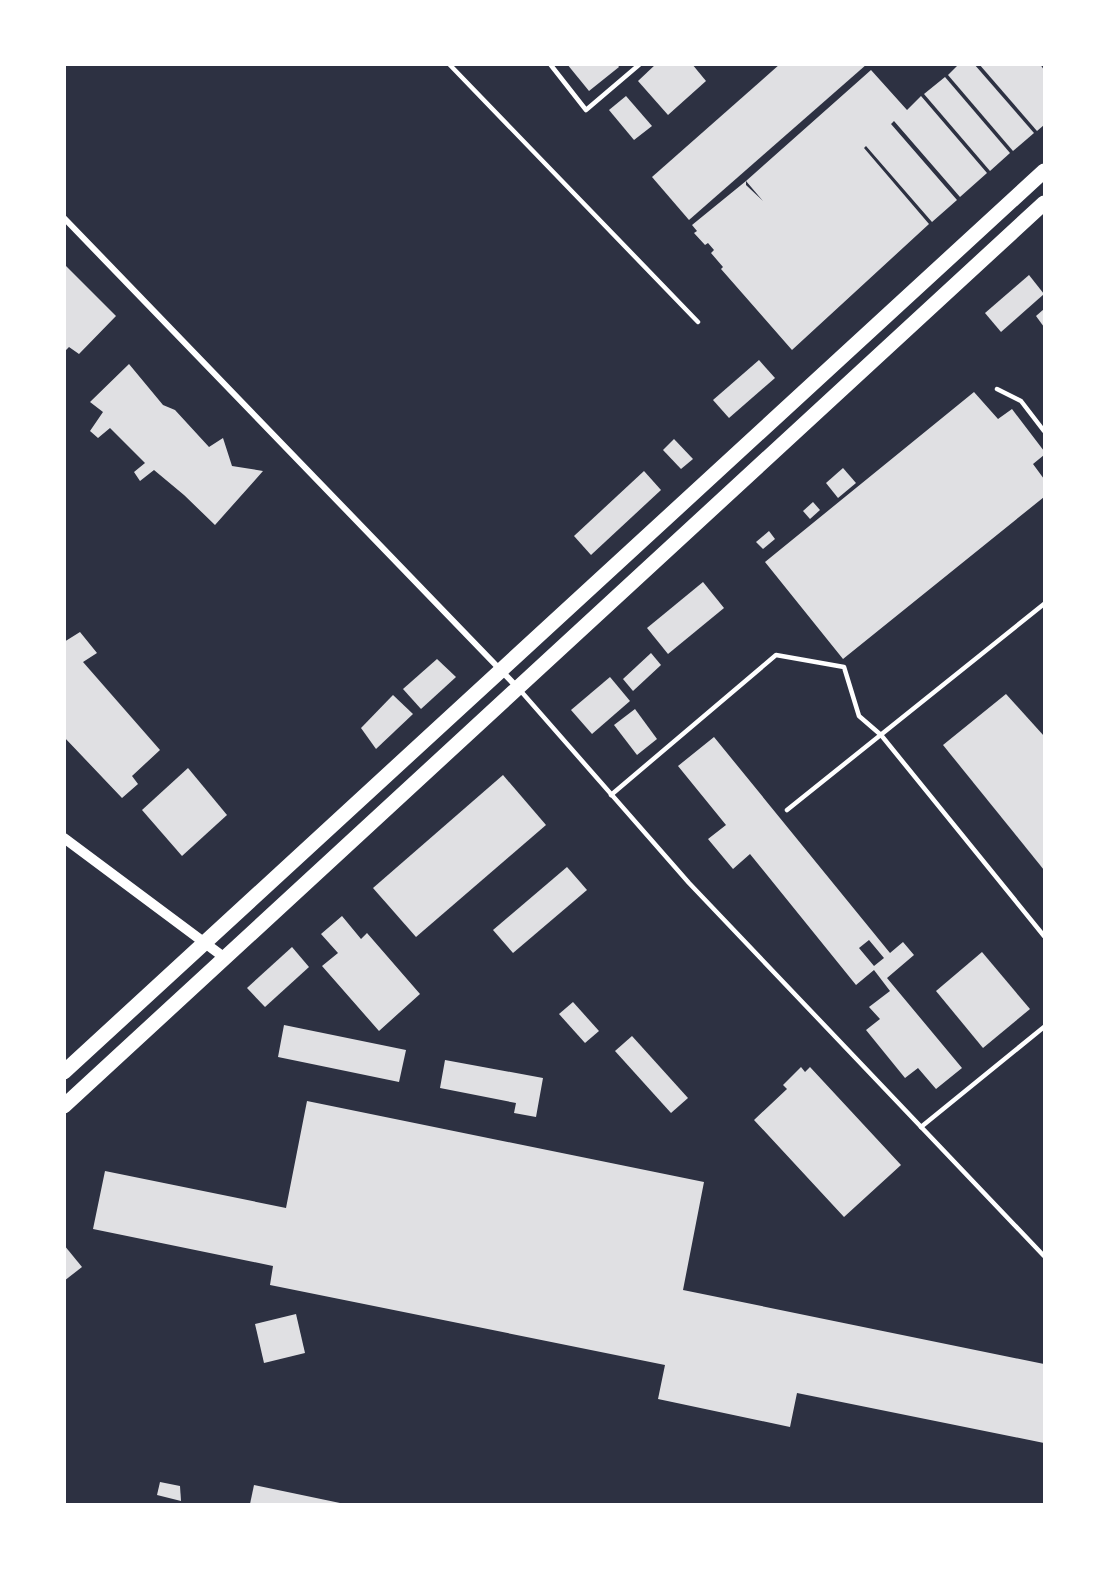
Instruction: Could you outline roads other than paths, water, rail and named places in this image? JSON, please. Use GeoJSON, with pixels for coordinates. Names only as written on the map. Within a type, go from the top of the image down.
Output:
{"type":"FeatureCollection","features":[{"type":"Feature","properties":{"kind":"main road"},"geometry":{"type":"LineString","coordinates":[[64,1072],[1044,171]]}},
{"type":"Feature","properties":{"kind":"main road"},"geometry":{"type":"LineString","coordinates":[[64,1106],[1044,203]]}},
{"type":"Feature","properties":{"kind":"street"},"geometry":{"type":"LineString","coordinates":[[64,218],[519,689]]}},
{"type":"Feature","properties":{"kind":"street"},"geometry":{"type":"LineString","coordinates":[[64,838],[225,958]]}},
{"type":"Feature","properties":{"kind":"lane"},"geometry":{"type":"LineString","coordinates":[[449,64],[698,322]]}},
{"type":"Feature","properties":{"kind":"lane"},"geometry":{"type":"LineString","coordinates":[[550,64],[586,110],[640,64]]}},
{"type":"Feature","properties":{"kind":"lane"},"geometry":{"type":"LineString","coordinates":[[997,388],[1021,401],[1044,431]]}},
{"type":"Feature","properties":{"kind":"lane"},"geometry":{"type":"LineString","coordinates":[[787,810],[1044,604]]}},
{"type":"Feature","properties":{"kind":"lane"},"geometry":{"type":"LineString","coordinates":[[611,795],[777,656],[844,667],[859,716],[881,735],[1044,936]]}},
{"type":"Feature","properties":{"kind":"lane"},"geometry":{"type":"LineString","coordinates":[[519,689],[688,883],[1044,1256]]}},
{"type":"Feature","properties":{"kind":"lane"},"geometry":{"type":"LineString","coordinates":[[921,1127],[1044,1027]]}}]}
